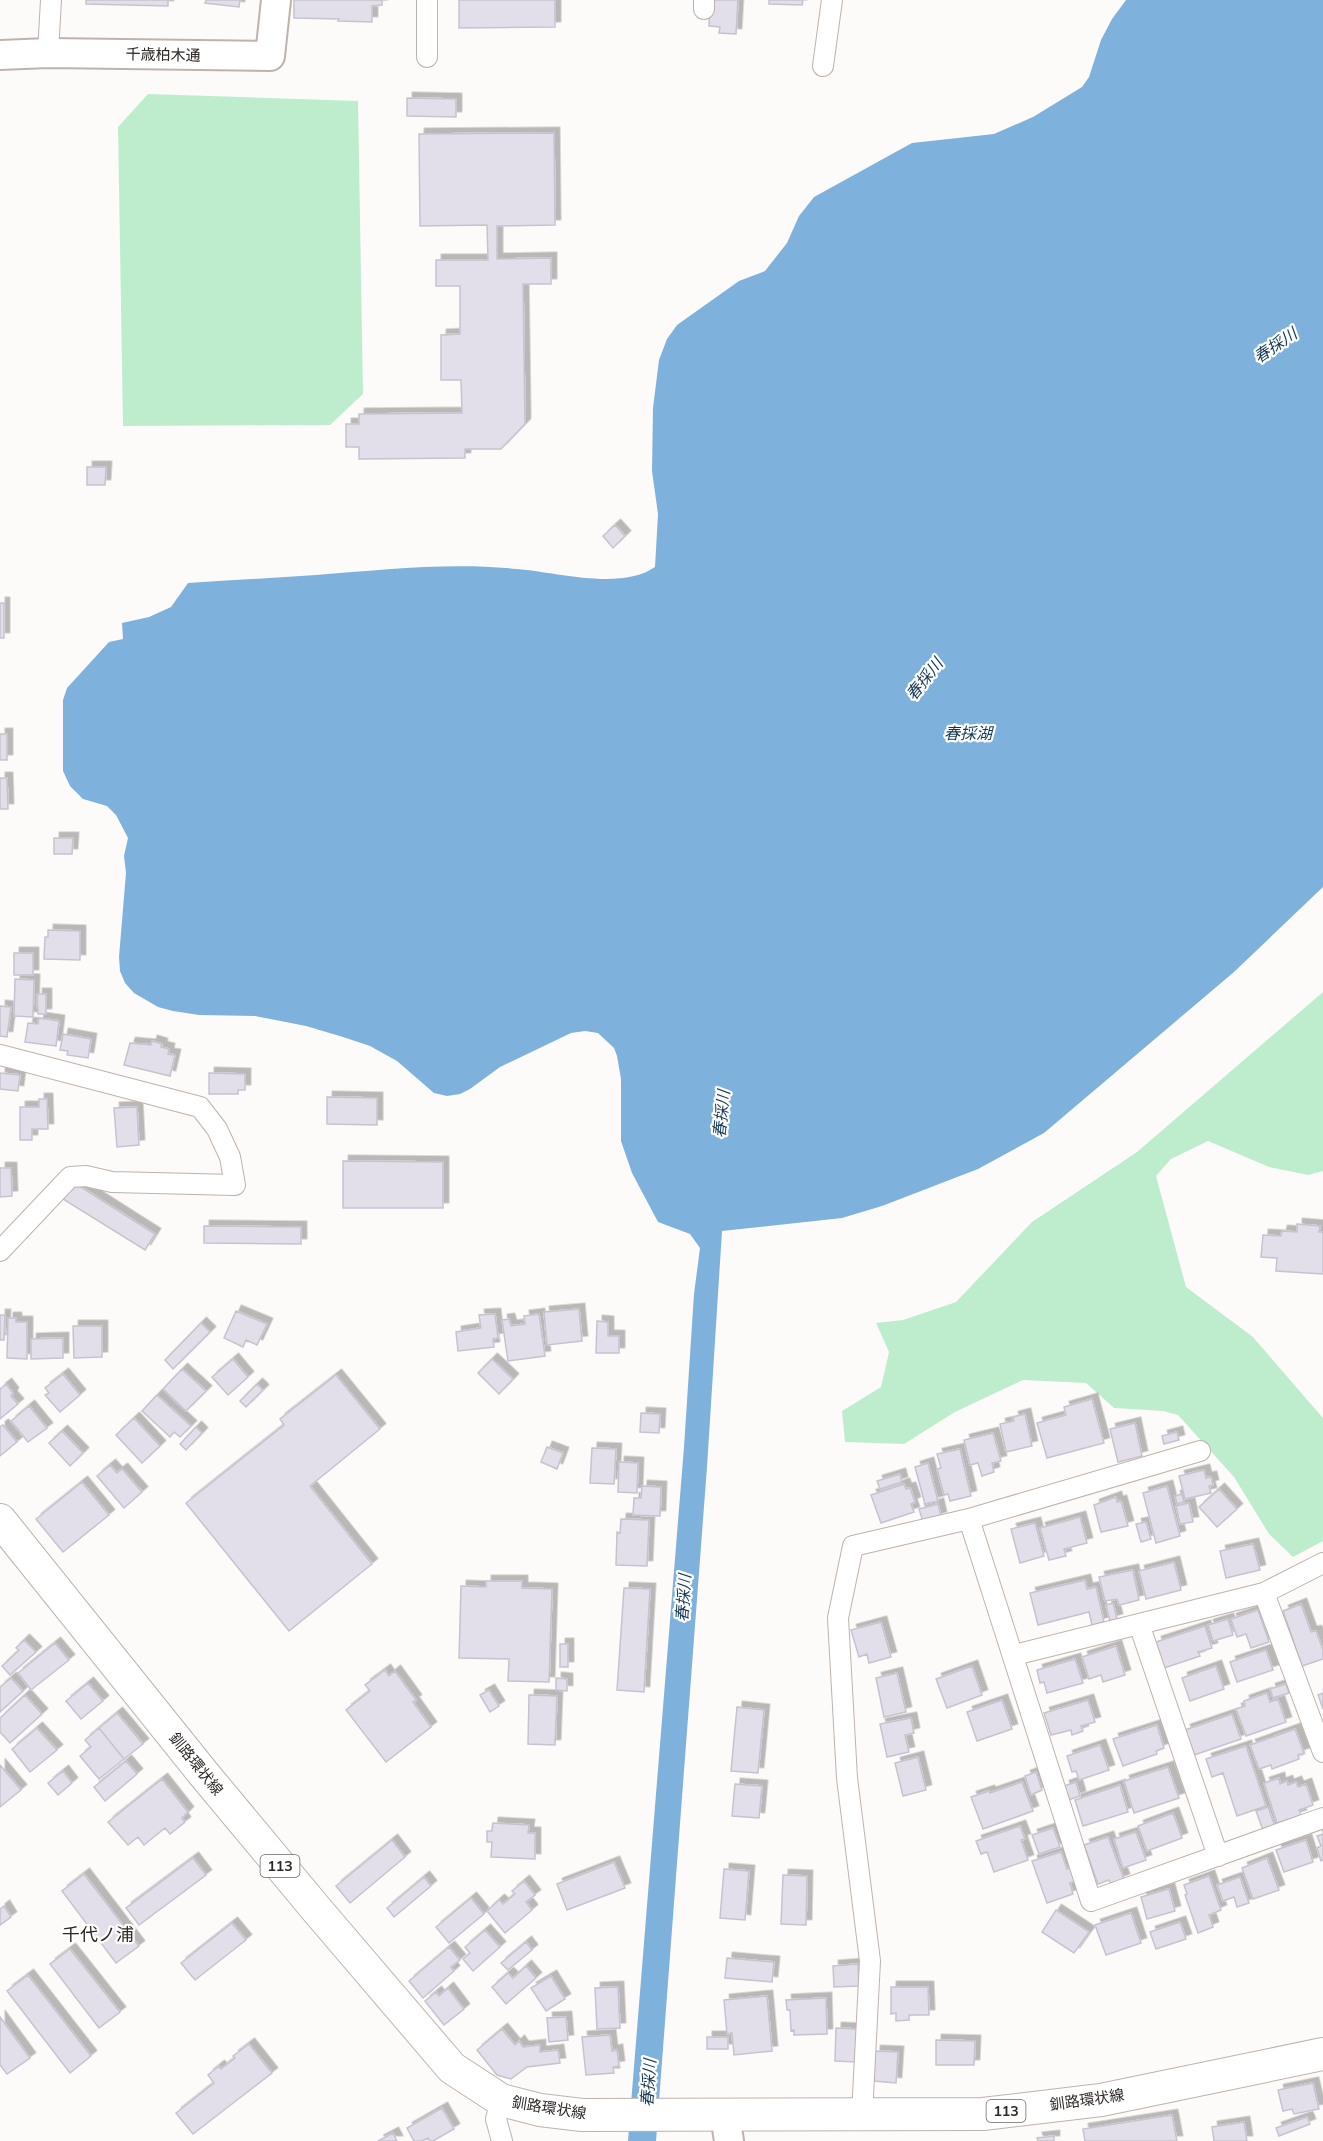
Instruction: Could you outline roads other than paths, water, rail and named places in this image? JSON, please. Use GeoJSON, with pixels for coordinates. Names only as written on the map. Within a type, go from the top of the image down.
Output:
{"type":"FeatureCollection","features":[{"type":"Feature","properties":{"kind":"main road","name":"釧路環状線"},"geometry":{"type":"LineString","coordinates":[[0,1521],[211,1782],[452,2068],[501,2100],[540,2110],[582,2115],[685,2116],[727,2128],[862,2115],[983,2114],[1101,2100],[1323,2054]]}},
{"type":"Feature","properties":{"kind":"street"},"geometry":{"type":"LineString","coordinates":[[48,53],[51,0]]}},
{"type":"Feature","properties":{"kind":"street","name":"千歳柏木通"},"geometry":{"type":"LineString","coordinates":[[0,55],[48,53],[270,56],[276,0]]}},
{"type":"Feature","properties":{"kind":"street"},"geometry":{"type":"LineString","coordinates":[[427,0],[427,57]]}},
{"type":"Feature","properties":{"kind":"street"},"geometry":{"type":"LineString","coordinates":[[823,66],[832,0]]}},
{"type":"Feature","properties":{"kind":"street"},"geometry":{"type":"LineString","coordinates":[[0,1055],[200,1107],[217,1129],[230,1157],[235,1185],[112,1182],[86,1176],[70,1177],[0,1251]]}},
{"type":"Feature","properties":{"kind":"street"},"geometry":{"type":"LineString","coordinates":[[862,2115],[870,1961],[847,1778],[838,1618],[853,1546],[969,1519],[1200,1451]]}},
{"type":"Feature","properties":{"kind":"street"},"geometry":{"type":"LineString","coordinates":[[969,1519],[1091,1901],[1323,1818]]}},
{"type":"Feature","properties":{"kind":"street"},"geometry":{"type":"LineString","coordinates":[[1014,1655],[1264,1593],[1323,1563]]}},
{"type":"Feature","properties":{"kind":"street"},"geometry":{"type":"LineString","coordinates":[[1264,1593],[1323,1752]]}},
{"type":"Feature","properties":{"kind":"street"},"geometry":{"type":"LineString","coordinates":[[1139,1624],[1218,1856]]}},
{"type":"Feature","properties":{"kind":"street"},"geometry":{"type":"LineString","coordinates":[[501,2100],[496,2119],[502,2141]]}},
{"type":"Feature","properties":{"kind":"water","name":"春採湖"},"geometry":{"type":"Polygon","coordinates":[[[1126,0],[1323,0],[1323,887],[1234,972],[1044,1133],[978,1169],[882,1206],[842,1218],[722,1231],[707,1467],[656,2141],[628,2141],[684,1447],[694,1294],[700,1248],[690,1234],[658,1222],[632,1173],[621,1141],[621,1079],[617,1056],[614,1048],[598,1033],[585,1031],[571,1033],[500,1067],[470,1089],[460,1094],[447,1096],[434,1093],[397,1061],[370,1046],[343,1037],[306,1026],[255,1016],[199,1015],[173,1011],[158,1007],[134,993],[125,983],[120,971],[119,957],[126,873],[124,856],[128,838],[116,815],[107,806],[83,799],[70,786],[63,771],[63,700],[67,688],[109,642],[123,639],[122,623],[149,617],[171,607],[188,583],[467,566],[607,579],[641,574],[655,567],[658,514],[652,471],[653,408],[659,360],[667,339],[677,325],[739,281],[765,271],[787,243],[799,216],[814,197],[912,143],[994,134],[1033,117],[1082,87],[1089,77],[1101,40],[1112,19],[1126,0]]]}},
{"type":"Feature","properties":{"kind":"district","name":"千代ノ浦"},"geometry":{"type":"Point","coordinates":[98,1935]}},
{"type":"Feature","properties":{"kind":"water label","name":"春採川"},"geometry":{"type":"Point","coordinates":[1275,345]}},
{"type":"Feature","properties":{"kind":"water label","name":"春採川"},"geometry":{"type":"Point","coordinates":[924,679]}},
{"type":"Feature","properties":{"kind":"water label","name":"春採川"},"geometry":{"type":"Point","coordinates":[721,1114]}},
{"type":"Feature","properties":{"kind":"water label","name":"春採川"},"geometry":{"type":"Point","coordinates":[683,1598]}},
{"type":"Feature","properties":{"kind":"water label","name":"春採川"},"geometry":{"type":"Point","coordinates":[648,2083]}}]}
